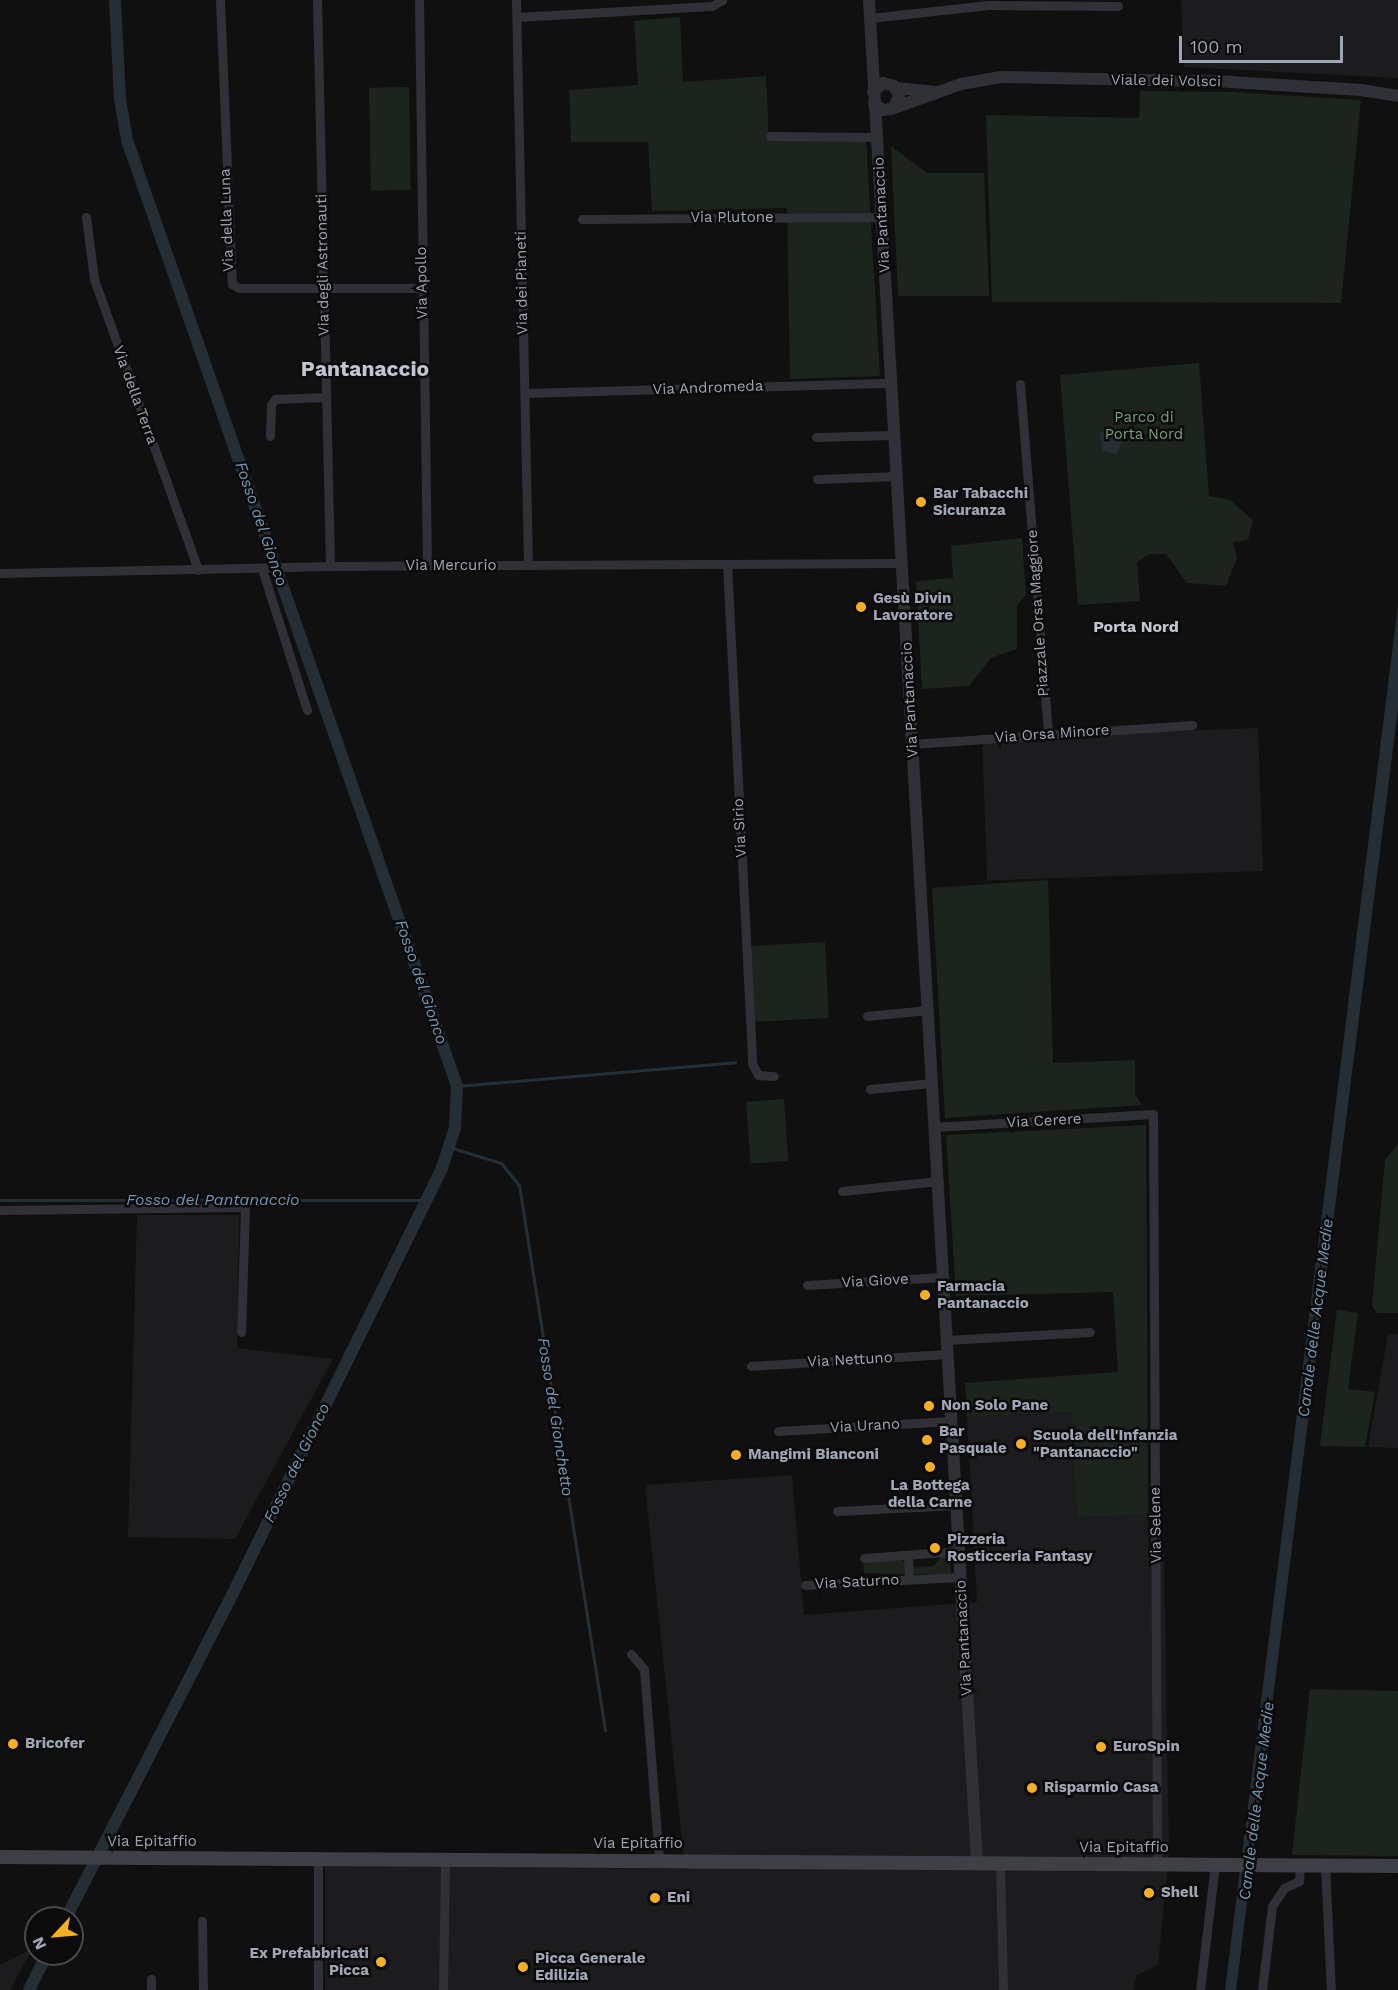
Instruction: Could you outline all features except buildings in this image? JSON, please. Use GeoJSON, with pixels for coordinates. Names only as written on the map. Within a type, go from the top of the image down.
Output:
{"type":"FeatureCollection","features":[{"type":"Feature","properties":{"kind":"main road","name":"Via Epitaffio"},"geometry":{"type":"LineString","coordinates":[[0,1857],[1398,1866]]}},
{"type":"Feature","properties":{"kind":"street","name":"Via della Luna"},"geometry":{"type":"LineString","coordinates":[[220,0],[229,279],[239,288],[422,288]]}},
{"type":"Feature","properties":{"kind":"street","name":"Via degli Astronauti"},"geometry":{"type":"LineString","coordinates":[[318,0],[330,566]]}},
{"type":"Feature","properties":{"kind":"street","name":"Via Apollo"},"geometry":{"type":"LineString","coordinates":[[419,0],[428,566]]}},
{"type":"Feature","properties":{"kind":"street","name":"Via dei Pianeti"},"geometry":{"type":"LineString","coordinates":[[516,0],[528,566]]}},
{"type":"Feature","properties":{"kind":"street"},"geometry":{"type":"LineString","coordinates":[[517,17],[712,6],[722,0]]}},
{"type":"Feature","properties":{"kind":"street","name":"Via Pantanaccio"},"geometry":{"type":"LineString","coordinates":[[869,0],[977,1864]]}},
{"type":"Feature","properties":{"kind":"street"},"geometry":{"type":"LineString","coordinates":[[870,18],[988,5],[1118,6]]}},
{"type":"Feature","properties":{"kind":"street","name":"Via Pantanaccio"},"geometry":{"type":"LineString","coordinates":[[872,58],[899,96],[877,137]]}},
{"type":"Feature","properties":{"kind":"street","name":"Viale dei Volsci"},"geometry":{"type":"LineString","coordinates":[[890,109],[936,92],[1001,77],[1231,82],[1361,90],[1398,96]]}},
{"type":"Feature","properties":{"kind":"street"},"geometry":{"type":"LineString","coordinates":[[890,109],[873,97],[879,85],[892,86]]}},
{"type":"Feature","properties":{"kind":"street","name":"Viale dei Volsci"},"geometry":{"type":"LineString","coordinates":[[892,86],[936,92]]}},
{"type":"Feature","properties":{"kind":"street"},"geometry":{"type":"LineString","coordinates":[[770,136],[877,137]]}},
{"type":"Feature","properties":{"kind":"street","name":"Via della Terra"},"geometry":{"type":"LineString","coordinates":[[86,217],[94,279],[198,570]]}},
{"type":"Feature","properties":{"kind":"street","name":"Via Plutone"},"geometry":{"type":"LineString","coordinates":[[582,219],[882,217]]}},
{"type":"Feature","properties":{"kind":"street","name":"Via Andromeda"},"geometry":{"type":"LineString","coordinates":[[525,393],[892,383]]}},
{"type":"Feature","properties":{"kind":"street","name":"Piazzale Orsa Maggiore"},"geometry":{"type":"LineString","coordinates":[[1020,384],[1048,734]]}},
{"type":"Feature","properties":{"kind":"street"},"geometry":{"type":"LineString","coordinates":[[270,436],[271,405],[275,399],[326,397]]}},
{"type":"Feature","properties":{"kind":"street"},"geometry":{"type":"LineString","coordinates":[[816,437],[894,435]]}},
{"type":"Feature","properties":{"kind":"street"},"geometry":{"type":"LineString","coordinates":[[817,479],[897,476]]}},
{"type":"Feature","properties":{"kind":"street","name":"Via Mercurio"},"geometry":{"type":"LineString","coordinates":[[0,573],[330,566],[902,563]]}},
{"type":"Feature","properties":{"kind":"street","name":"Via Sirio"},"geometry":{"type":"LineString","coordinates":[[727,564],[752,1063],[758,1075],[774,1076]]}},
{"type":"Feature","properties":{"kind":"street"},"geometry":{"type":"LineString","coordinates":[[265,569],[307,710]]}},
{"type":"Feature","properties":{"kind":"street","name":"Via Orsa Minore"},"geometry":{"type":"LineString","coordinates":[[912,744],[1192,725]]}},
{"type":"Feature","properties":{"kind":"street"},"geometry":{"type":"LineString","coordinates":[[867,1016],[928,1010]]}},
{"type":"Feature","properties":{"kind":"street"},"geometry":{"type":"LineString","coordinates":[[870,1089],[932,1083]]}},
{"type":"Feature","properties":{"kind":"street","name":"Via Cerere"},"geometry":{"type":"LineString","coordinates":[[934,1127],[1153,1114]]}},
{"type":"Feature","properties":{"kind":"street","name":"Via Selene"},"geometry":{"type":"LineString","coordinates":[[1153,1114],[1157,1864]]}},
{"type":"Feature","properties":{"kind":"street"},"geometry":{"type":"LineString","coordinates":[[842,1191],[938,1181]]}},
{"type":"Feature","properties":{"kind":"street"},"geometry":{"type":"LineString","coordinates":[[0,1210],[245,1207],[241,1332]]}},
{"type":"Feature","properties":{"kind":"street","name":"Via Giove"},"geometry":{"type":"LineString","coordinates":[[807,1285],[943,1277]]}},
{"type":"Feature","properties":{"kind":"street"},"geometry":{"type":"LineString","coordinates":[[947,1340],[1090,1332]]}},
{"type":"Feature","properties":{"kind":"street","name":"Via Nettuno"},"geometry":{"type":"LineString","coordinates":[[752,1366],[948,1354]]}},
{"type":"Feature","properties":{"kind":"street","name":"Via Urano"},"geometry":{"type":"LineString","coordinates":[[778,1431],[951,1420]]}},
{"type":"Feature","properties":{"kind":"street"},"geometry":{"type":"LineString","coordinates":[[837,1511],[956,1505]]}},
{"type":"Feature","properties":{"kind":"street","name":"Via Saturno"},"geometry":{"type":"LineString","coordinates":[[864,1558],[959,1551]]}},
{"type":"Feature","properties":{"kind":"street","name":"Via Saturno"},"geometry":{"type":"LineString","coordinates":[[908,1556],[909,1579]]}},
{"type":"Feature","properties":{"kind":"street","name":"Via Saturno"},"geometry":{"type":"LineString","coordinates":[[805,1585],[960,1577]]}},
{"type":"Feature","properties":{"kind":"street"},"geometry":{"type":"LineString","coordinates":[[631,1654],[644,1669],[659,1861]]}},
{"type":"Feature","properties":{"kind":"street"},"geometry":{"type":"LineString","coordinates":[[318,1858],[318,1990]]}},
{"type":"Feature","properties":{"kind":"street"},"geometry":{"type":"LineString","coordinates":[[443,1990],[445,1859]]}},
{"type":"Feature","properties":{"kind":"street"},"geometry":{"type":"LineString","coordinates":[[1000,1864],[1003,1990]]}},
{"type":"Feature","properties":{"kind":"street"},"geometry":{"type":"LineString","coordinates":[[1200,1990],[1220,1864]]}},
{"type":"Feature","properties":{"kind":"street"},"geometry":{"type":"LineString","coordinates":[[1262,1990],[1272,1905],[1284,1888],[1299,1881],[1300,1865]]}},
{"type":"Feature","properties":{"kind":"street"},"geometry":{"type":"LineString","coordinates":[[1325,1865],[1331,1990]]}},
{"type":"Feature","properties":{"kind":"street"},"geometry":{"type":"LineString","coordinates":[[202,1921],[202,1990]]}},
{"type":"Feature","properties":{"kind":"street"},"geometry":{"type":"LineString","coordinates":[[151,1978],[151,1990]]}},
{"type":"Feature","properties":{"kind":"shaded area"},"geometry":{"type":"Polygon","coordinates":[[[1181,0],[1398,0],[1398,78],[1184,67],[1181,0]]]}},
{"type":"Feature","properties":{"kind":"shaded area"},"geometry":{"type":"Polygon","coordinates":[[[1258,728],[1263,871],[987,881],[982,738],[1258,728]]]}},
{"type":"Feature","properties":{"kind":"shaded area"},"geometry":{"type":"Polygon","coordinates":[[[137,1215],[239,1215],[237,1348],[333,1359],[235,1539],[128,1537],[137,1215]]]}},
{"type":"Feature","properties":{"kind":"shaded area"},"geometry":{"type":"Polygon","coordinates":[[[1388,1334],[1398,1334],[1398,1448],[1368,1447],[1388,1334]]]}},
{"type":"Feature","properties":{"kind":"shaded area"},"geometry":{"type":"Polygon","coordinates":[[[1073,1412],[1077,1517],[1148,1515],[1149,1552],[1164,1552],[1169,1856],[1158,1965],[1137,1975],[1133,1990],[325,1990],[325,1866],[685,1869],[645,1485],[792,1475],[804,1615],[977,1602],[967,1417],[1073,1412]]]}},
{"type":"Feature","properties":{"kind":"shaded area"},"geometry":{"type":"Polygon","coordinates":[[[24,1953],[24,1964],[10,1990],[0,1990],[0,1965],[24,1953]]]}},
{"type":"Feature","properties":{"kind":"green space"},"geometry":{"type":"Polygon","coordinates":[[[680,17],[683,82],[766,76],[769,140],[866,139],[880,376],[790,379],[787,208],[652,211],[648,142],[571,142],[569,90],[638,85],[634,21],[680,17]]]}},
{"type":"Feature","properties":{"kind":"green space"},"geometry":{"type":"Polygon","coordinates":[[[409,87],[411,190],[371,191],[369,88],[409,87]]]}},
{"type":"Feature","properties":{"kind":"green space"},"geometry":{"type":"Polygon","coordinates":[[[1140,91],[1233,92],[1361,100],[1341,303],[992,302],[986,115],[1139,118],[1140,91]]]}},
{"type":"Feature","properties":{"kind":"green space"},"geometry":{"type":"Polygon","coordinates":[[[891,146],[927,173],[984,173],[989,296],[898,296],[891,146]]]}},
{"type":"Feature","properties":{"kind":"green space","name":"Parco di Porta Nord"},"geometry":{"type":"Polygon","coordinates":[[[1199,363],[1209,496],[1230,500],[1253,520],[1248,540],[1233,542],[1237,558],[1226,586],[1187,583],[1166,554],[1150,554],[1137,562],[1140,601],[1078,605],[1060,375],[1199,363]]]}},
{"type":"Feature","properties":{"kind":"green space"},"geometry":{"type":"Polygon","coordinates":[[[1022,538],[1026,595],[1017,606],[1017,649],[991,658],[969,686],[922,689],[916,581],[953,578],[951,546],[1022,538]]]}},
{"type":"Feature","properties":{"kind":"green space"},"geometry":{"type":"Polygon","coordinates":[[[1048,880],[1053,1063],[1135,1060],[1135,1094],[1142,1105],[945,1118],[932,888],[1048,880]]]}},
{"type":"Feature","properties":{"kind":"green space"},"geometry":{"type":"Polygon","coordinates":[[[825,942],[829,1018],[753,1022],[749,946],[825,942]]]}},
{"type":"Feature","properties":{"kind":"green space"},"geometry":{"type":"Polygon","coordinates":[[[784,1099],[788,1161],[750,1163],[746,1102],[784,1099]]]}},
{"type":"Feature","properties":{"kind":"green space"},"geometry":{"type":"Polygon","coordinates":[[[1146,1125],[1148,1515],[1077,1517],[1072,1412],[967,1417],[965,1383],[1118,1372],[1113,1292],[956,1296],[946,1135],[1146,1125]]]}},
{"type":"Feature","properties":{"kind":"green space"},"geometry":{"type":"Polygon","coordinates":[[[1398,1144],[1398,1313],[1377,1313],[1372,1306],[1385,1160],[1398,1144]]]}},
{"type":"Feature","properties":{"kind":"green space"},"geometry":{"type":"Polygon","coordinates":[[[1337,1310],[1358,1313],[1348,1389],[1375,1392],[1365,1447],[1320,1446],[1337,1310]]]}},
{"type":"Feature","properties":{"kind":"green space"},"geometry":{"type":"Polygon","coordinates":[[[941,1557],[950,1557],[951,1575],[864,1573],[863,1562],[901,1560],[909,1568],[934,1566],[941,1557]]]}},
{"type":"Feature","properties":{"kind":"green space"},"geometry":{"type":"Polygon","coordinates":[[[1310,1689],[1398,1691],[1398,1856],[1292,1855],[1310,1689]]]}},
{"type":"Feature","properties":{"kind":"water"},"geometry":{"type":"Polygon","coordinates":[[[1100,432],[1125,434],[1117,454],[1102,451],[1100,432]]]}},
{"type":"Feature","properties":{"kind":"water","name":"Canale delle Acque Medie"},"geometry":{"type":"Polygon","coordinates":[[[1398,605],[1398,709],[1236,1990],[1225,1990],[1398,605]]]}},
{"type":"Feature","properties":{"kind":"waterway","name":"Fosso del Gionco"},"geometry":{"type":"LineString","coordinates":[[72,1906],[236,1587],[442,1168],[455,1128],[457,1086],[127,140],[120,99],[115,0]]}},
{"type":"Feature","properties":{"kind":"waterway"},"geometry":{"type":"LineString","coordinates":[[457,1086],[735,1062]]}},
{"type":"Feature","properties":{"kind":"waterway","name":"Fosso del Gionchetto"},"geometry":{"type":"LineString","coordinates":[[449,1147],[501,1163],[519,1185],[605,1730]]}},
{"type":"Feature","properties":{"kind":"waterway","name":"Fosso del Pantanaccio"},"geometry":{"type":"LineString","coordinates":[[0,1200],[427,1200]]}},
{"type":"Feature","properties":{"kind":"waterway","name":"Fosso del Gionco"},"geometry":{"type":"LineString","coordinates":[[29,1990],[41,1966]]}},
{"type":"Feature","properties":{"kind":"place","name":"Bar Tabacchi Sicuranza"},"geometry":{"type":"Point","coordinates":[921,502]}},
{"type":"Feature","properties":{"kind":"place","name":"Gesù Divin Lavoratore"},"geometry":{"type":"Point","coordinates":[861,607]}},
{"type":"Feature","properties":{"kind":"place","name":"Farmacia Pantanaccio"},"geometry":{"type":"Point","coordinates":[925,1295]}},
{"type":"Feature","properties":{"kind":"place","name":"Non Solo Pane"},"geometry":{"type":"Point","coordinates":[929,1406]}},
{"type":"Feature","properties":{"kind":"place","name":"Bar Pasquale"},"geometry":{"type":"Point","coordinates":[927,1440]}},
{"type":"Feature","properties":{"kind":"place","name":"Scuola dell'Infanzia \"Pantanaccio\""},"geometry":{"type":"Point","coordinates":[1021,1444]}},
{"type":"Feature","properties":{"kind":"place","name":"Mangimi Bianconi"},"geometry":{"type":"Point","coordinates":[736,1455]}},
{"type":"Feature","properties":{"kind":"place","name":"La Bottega della Carne"},"geometry":{"type":"Point","coordinates":[930,1467]}},
{"type":"Feature","properties":{"kind":"place","name":"Pizzeria Rosticceria Fantasy"},"geometry":{"type":"Point","coordinates":[935,1548]}},
{"type":"Feature","properties":{"kind":"place","name":"Bricofer"},"geometry":{"type":"Point","coordinates":[13,1744]}},
{"type":"Feature","properties":{"kind":"place","name":"EuroSpin"},"geometry":{"type":"Point","coordinates":[1101,1747]}},
{"type":"Feature","properties":{"kind":"place","name":"Risparmio Casa"},"geometry":{"type":"Point","coordinates":[1032,1788]}},
{"type":"Feature","properties":{"kind":"place","name":"Shell"},"geometry":{"type":"Point","coordinates":[1149,1893]}},
{"type":"Feature","properties":{"kind":"place","name":"Eni"},"geometry":{"type":"Point","coordinates":[655,1898]}},
{"type":"Feature","properties":{"kind":"place","name":"Ex Prefabbricati Picca"},"geometry":{"type":"Point","coordinates":[381,1962]}},
{"type":"Feature","properties":{"kind":"place","name":"Picca Generale Edilizia"},"geometry":{"type":"Point","coordinates":[523,1967]}},
{"type":"Feature","properties":{"kind":"district","name":"Pantanaccio"},"geometry":{"type":"Point","coordinates":[365,369]}},
{"type":"Feature","properties":{"kind":"district","name":"Porta Nord"},"geometry":{"type":"Point","coordinates":[1136,627]}}]}
